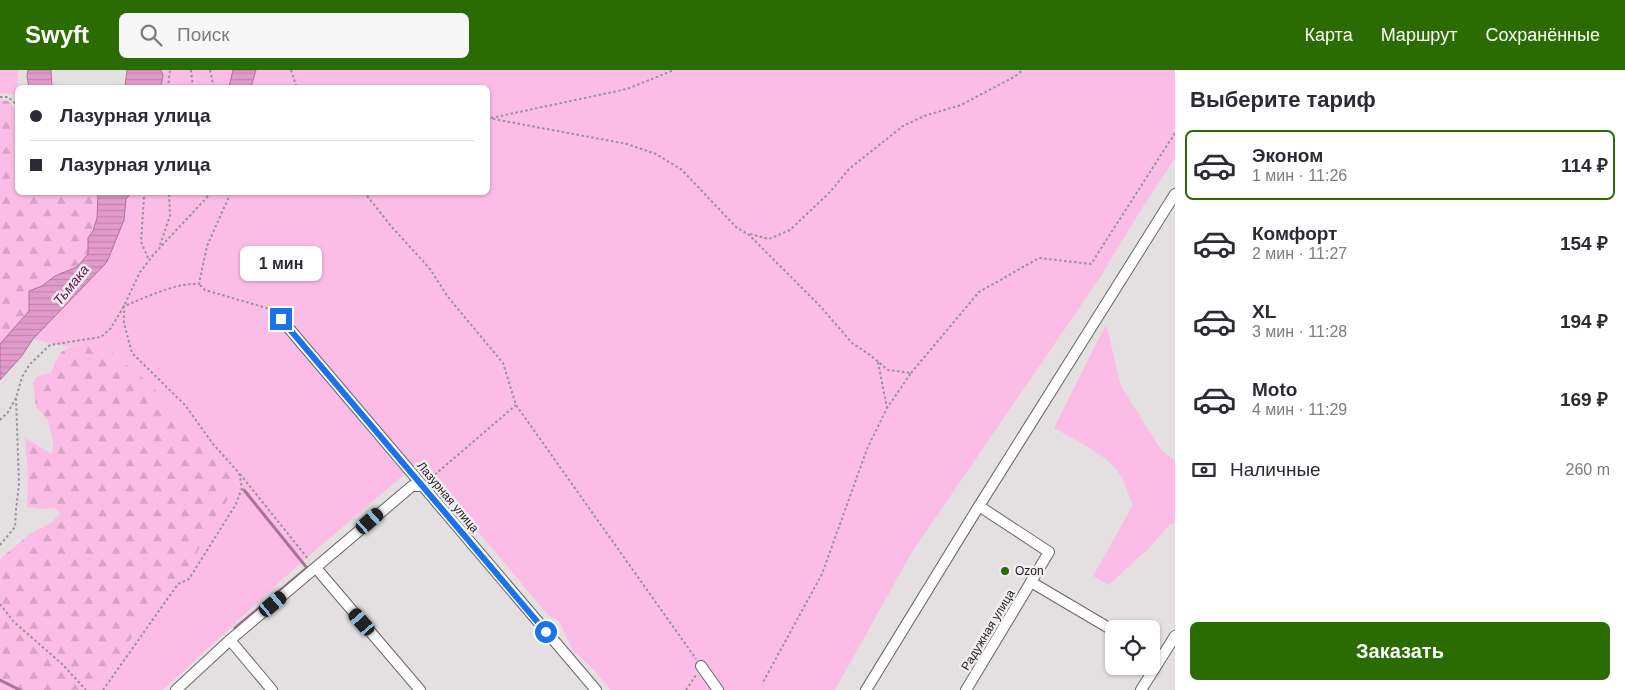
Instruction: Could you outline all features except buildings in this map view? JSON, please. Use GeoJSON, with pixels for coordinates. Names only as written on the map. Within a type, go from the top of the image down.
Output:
{"type":"FeatureCollection","features":[{"type":"Feature","properties":{"kind":"street"},"geometry":{"type":"LineString","coordinates":[[866,690],[1175,194]]}},
{"type":"Feature","properties":{"kind":"street","name":"Лазурная улица"},"geometry":{"type":"LineString","coordinates":[[281,319],[596,690]]}},
{"type":"Feature","properties":{"kind":"street"},"geometry":{"type":"LineString","coordinates":[[176,690],[230,640],[412,486],[422,486]]}},
{"type":"Feature","properties":{"kind":"street","name":"Радужная улица"},"geometry":{"type":"LineString","coordinates":[[966,690],[1049,552],[979,506]]}},
{"type":"Feature","properties":{"kind":"street"},"geometry":{"type":"LineString","coordinates":[[316,568],[420,690]]}},
{"type":"Feature","properties":{"kind":"street"},"geometry":{"type":"LineString","coordinates":[[1031,582],[1105,626]]}},
{"type":"Feature","properties":{"kind":"street"},"geometry":{"type":"LineString","coordinates":[[1160,652],[1175,636]]}},
{"type":"Feature","properties":{"kind":"street"},"geometry":{"type":"LineString","coordinates":[[230,640],[272,690]]}},
{"type":"Feature","properties":{"kind":"street"},"geometry":{"type":"LineString","coordinates":[[701,666],[718,690]]}},
{"type":"Feature","properties":{"kind":"street"},"geometry":{"type":"LineString","coordinates":[[1141,690],[1148,675]]}},
{"type":"Feature","properties":{"kind":"path"},"geometry":{"type":"LineString","coordinates":[[168,85],[170,70]]}},
{"type":"Feature","properties":{"kind":"path"},"geometry":{"type":"LineString","coordinates":[[192,70],[193,85]]}},
{"type":"Feature","properties":{"kind":"path"},"geometry":{"type":"LineString","coordinates":[[210,70],[213,85]]}},
{"type":"Feature","properties":{"kind":"path"},"geometry":{"type":"LineString","coordinates":[[291,70],[296,85]]}},
{"type":"Feature","properties":{"kind":"path"},"geometry":{"type":"LineString","coordinates":[[490,118],[627,88],[674,70]]}},
{"type":"Feature","properties":{"kind":"path"},"geometry":{"type":"LineString","coordinates":[[490,118],[627,144],[656,154],[682,170],[737,228],[748,234],[769,239],[790,230],[830,192],[849,169],[903,126],[924,116],[961,105],[1014,77],[1023,70]]}},
{"type":"Feature","properties":{"kind":"path"},"geometry":{"type":"LineString","coordinates":[[0,97],[8,97],[15,103]]}},
{"type":"Feature","properties":{"kind":"path"},"geometry":{"type":"LineString","coordinates":[[762,684],[822,574],[867,449],[887,408],[912,373],[979,292],[1039,258],[1091,264],[1175,134]]}},
{"type":"Feature","properties":{"kind":"path"},"geometry":{"type":"LineString","coordinates":[[159,248],[170,216],[169,195]]}},
{"type":"Feature","properties":{"kind":"path"},"geometry":{"type":"LineString","coordinates":[[0,420],[8,412],[16,398],[22,377],[30,364],[50,345],[101,336],[111,328],[140,272],[159,248],[209,195]]}},
{"type":"Feature","properties":{"kind":"path"},"geometry":{"type":"LineString","coordinates":[[199,284],[207,246],[230,195]]}},
{"type":"Feature","properties":{"kind":"path"},"geometry":{"type":"LineString","coordinates":[[366,195],[430,270],[448,297],[503,363],[516,405],[701,666],[686,690]]}},
{"type":"Feature","properties":{"kind":"path"},"geometry":{"type":"LineString","coordinates":[[144,197],[141,242],[149,260]]}},
{"type":"Feature","properties":{"kind":"path"},"geometry":{"type":"LineString","coordinates":[[748,234],[821,307],[852,343],[888,370],[912,373]]}},
{"type":"Feature","properties":{"kind":"path"},"geometry":{"type":"LineString","coordinates":[[124,306],[163,291],[187,284],[199,284]]}},
{"type":"Feature","properties":{"kind":"path"},"geometry":{"type":"LineString","coordinates":[[199,284],[204,290],[270,309],[281,319]]}},
{"type":"Feature","properties":{"kind":"path"},"geometry":{"type":"LineString","coordinates":[[124,306],[124,324],[132,353],[185,405],[213,444],[316,568]]}},
{"type":"Feature","properties":{"kind":"path"},"geometry":{"type":"LineString","coordinates":[[878,362],[887,408]]}},
{"type":"Feature","properties":{"kind":"path"},"geometry":{"type":"LineString","coordinates":[[0,545],[15,527],[19,484],[16,398]]}},
{"type":"Feature","properties":{"kind":"path"},"geometry":{"type":"LineString","coordinates":[[422,486],[516,405]]}},
{"type":"Feature","properties":{"kind":"path"},"geometry":{"type":"LineString","coordinates":[[103,690],[178,584],[189,579],[236,504],[242,488],[239,473]]}},
{"type":"Feature","properties":{"kind":"path"},"geometry":{"type":"LineString","coordinates":[[0,604],[14,622],[62,664],[86,690]]}},
{"type":"Feature","properties":{"kind":"green space"},"geometry":{"type":"Polygon","coordinates":[[[0,70],[18,70],[15,95],[0,93],[0,70]]]}},
{"type":"Feature","properties":{"kind":"green space"},"geometry":{"type":"Polygon","coordinates":[[[150,70],[1175,70],[1175,158],[1101,276],[912,552],[835,690],[610,690],[594,670],[572,649],[559,621],[549,616],[419,462],[297,566],[163,690],[94,690],[174,580],[189,565],[230,477],[207,446],[151,385],[106,347],[87,344],[67,347],[33,339],[107,262],[124,220],[126,199],[129,195],[490,195],[490,85],[150,85],[150,70]]]}},
{"type":"Feature","properties":{"kind":"green space"},"geometry":{"type":"Polygon","coordinates":[[[0,100],[8,101],[15,109],[15,195],[98,195],[97,218],[93,231],[88,238],[88,254],[77,267],[55,276],[42,286],[29,291],[29,311],[0,344],[0,100]]]}},
{"type":"Feature","properties":{"kind":"green space"},"geometry":{"type":"Polygon","coordinates":[[[1106,324],[1121,386],[1162,451],[1175,460],[1175,523],[1169,525],[1151,546],[1109,585],[1093,576],[1133,505],[1121,477],[1110,463],[1087,446],[1054,428],[1106,324]]]}},
{"type":"Feature","properties":{"kind":"green space"},"geometry":{"type":"Polygon","coordinates":[[[87,344],[106,347],[151,385],[207,446],[230,477],[231,494],[189,566],[174,580],[94,690],[0,690],[0,559],[31,533],[51,523],[60,513],[55,508],[27,507],[28,476],[25,438],[52,454],[53,442],[48,420],[36,407],[33,383],[39,375],[51,373],[63,351],[87,344]]]}},
{"type":"Feature","properties":{"kind":"water"},"geometry":{"type":"Polygon","coordinates":[[[28,70],[51,70],[52,85],[29,85],[28,70]]]}},
{"type":"Feature","properties":{"kind":"water"},"geometry":{"type":"Polygon","coordinates":[[[127,70],[161,70],[163,75],[161,85],[125,85],[127,70]]]}},
{"type":"Feature","properties":{"kind":"water"},"geometry":{"type":"Polygon","coordinates":[[[233,70],[256,70],[252,85],[229,85],[233,70]]]}},
{"type":"Feature","properties":{"kind":"water","name":"Тьмака"},"geometry":{"type":"Polygon","coordinates":[[[98,195],[129,195],[126,199],[124,220],[107,262],[33,339],[21,357],[0,380],[0,344],[29,311],[29,291],[42,286],[55,276],[77,267],[88,254],[88,238],[93,231],[97,218],[98,195]]]}},
{"type":"Feature","properties":{"kind":"waterway"},"geometry":{"type":"LineString","coordinates":[[235,628],[307,568],[244,490]]}},
{"type":"Feature","properties":{"kind":"waterway"},"geometry":{"type":"LineString","coordinates":[[0,680],[20,690]]}},
{"type":"Feature","properties":{"kind":"place","name":"Ozon"},"geometry":{"type":"Point","coordinates":[1005,571]}},
{"type":"Feature","properties":{"kind":"route"},"geometry":{"type":"LineString","coordinates":[[281,319],[546,632]]}}]}
